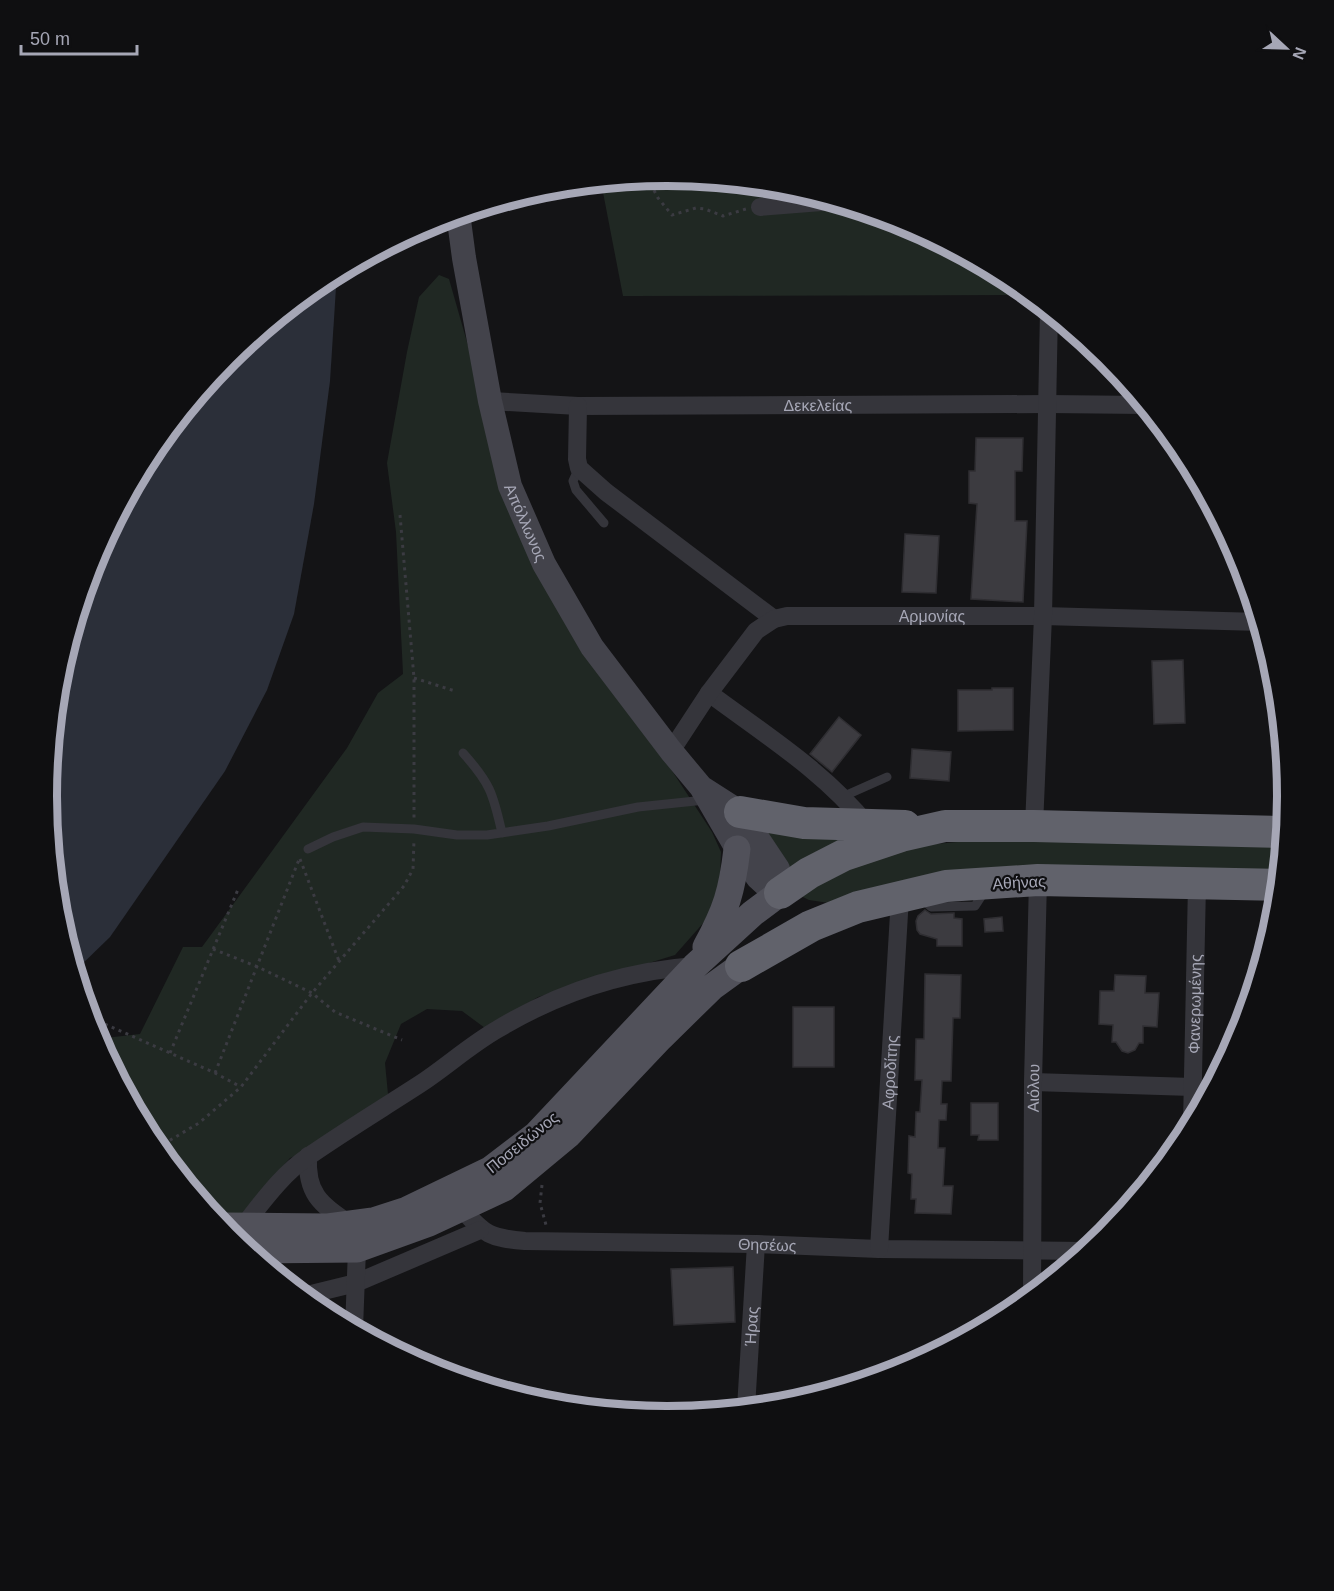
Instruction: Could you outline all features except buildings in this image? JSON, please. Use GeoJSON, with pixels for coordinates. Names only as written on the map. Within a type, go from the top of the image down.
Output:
{"type":"FeatureCollection","features":[{"type":"Feature","properties":{"kind":"highway"},"geometry":{"type":"LineString","coordinates":[[740,812],[804,824],[1034,826],[1276,832]]}},
{"type":"Feature","properties":{"kind":"highway"},"geometry":{"type":"LineString","coordinates":[[741,966],[764,938],[780,893],[809,873],[844,855],[902,836],[945,826]]}},
{"type":"Feature","properties":{"kind":"highway","name":"Αθήνας"},"geometry":{"type":"LineString","coordinates":[[770,947],[811,926],[858,907],[946,886],[1038,880],[1270,885]]}},
{"type":"Feature","properties":{"kind":"highway"},"geometry":{"type":"LineString","coordinates":[[780,893],[811,906],[832,909],[858,907]]}},
{"type":"Feature","properties":{"kind":"highway","name":"Ποσειδώνος"},"geometry":{"type":"LineString","coordinates":[[741,966],[770,947]]}},
{"type":"Feature","properties":{"kind":"main road"},"geometry":{"type":"LineString","coordinates":[[695,966],[721,919],[730,897],[737,849]]}},
{"type":"Feature","properties":{"kind":"main road","name":"Ποσειδώνος"},"geometry":{"type":"LineString","coordinates":[[354,1237],[373,1221],[407,1210],[490,1170],[537,1135],[695,966],[753,913],[780,893]]}},
{"type":"Feature","properties":{"kind":"main road","name":"Ποσειδώνος"},"geometry":{"type":"LineString","coordinates":[[244,1234],[354,1237],[462,1209],[504,1188],[552,1150],[712,987],[741,966]]}},
{"type":"Feature","properties":{"kind":"street"},"geometry":{"type":"LineString","coordinates":[[760,207],[811,203]]}},
{"type":"Feature","properties":{"kind":"street","name":"Απόλλωνος"},"geometry":{"type":"LineString","coordinates":[[460,222],[490,401],[510,486],[544,564],[592,647],[706,794]]}},
{"type":"Feature","properties":{"kind":"street"},"geometry":{"type":"LineString","coordinates":[[1034,826],[1043,616],[1049,321]]}},
{"type":"Feature","properties":{"kind":"street","name":"Δεκελείας"},"geometry":{"type":"LineString","coordinates":[[490,401],[578,406],[1136,405]]}},
{"type":"Feature","properties":{"kind":"street"},"geometry":{"type":"LineString","coordinates":[[578,406],[577,459],[579,468],[606,492],[774,619],[756,631],[709,693],[671,751]]}},
{"type":"Feature","properties":{"kind":"street","name":"Αρμονίας"},"geometry":{"type":"LineString","coordinates":[[774,619],[799,615],[1043,616],[1251,622]]}},
{"type":"Feature","properties":{"kind":"street"},"geometry":{"type":"LineString","coordinates":[[709,693],[806,765],[842,796],[868,826]]}},
{"type":"Feature","properties":{"kind":"street"},"geometry":{"type":"LineString","coordinates":[[706,794],[740,812],[778,869],[780,893],[770,889],[758,878],[737,849],[706,794]]}},
{"type":"Feature","properties":{"kind":"street","name":"Αιόλου"},"geometry":{"type":"LineString","coordinates":[[1032,1284],[1033,1082],[1038,880]]}},
{"type":"Feature","properties":{"kind":"street","name":"Φανερωμένης"},"geometry":{"type":"LineString","coordinates":[[1192,1105],[1197,884]]}},
{"type":"Feature","properties":{"kind":"street","name":"Αφροδίτης"},"geometry":{"type":"LineString","coordinates":[[879,1249],[908,895]]}},
{"type":"Feature","properties":{"kind":"street"},"geometry":{"type":"LineString","coordinates":[[240,1231],[276,1185],[308,1156],[426,1080],[496,1030],[538,1007],[574,992],[657,969],[695,966]]}},
{"type":"Feature","properties":{"kind":"street"},"geometry":{"type":"LineString","coordinates":[[1033,1082],[1192,1087]]}},
{"type":"Feature","properties":{"kind":"street"},"geometry":{"type":"LineString","coordinates":[[308,1156],[307,1171],[310,1187],[315,1197],[354,1237],[354,1319]]}},
{"type":"Feature","properties":{"kind":"street"},"geometry":{"type":"LineString","coordinates":[[315,1293],[356,1283],[480,1230],[462,1209]]}},
{"type":"Feature","properties":{"kind":"street","name":"Θησέως"},"geometry":{"type":"LineString","coordinates":[[480,1230],[498,1239],[550,1242],[1072,1251]]}},
{"type":"Feature","properties":{"kind":"street","name":"Ήρας"},"geometry":{"type":"LineString","coordinates":[[746,1400],[756,1244]]}},
{"type":"Feature","properties":{"kind":"lane"},"geometry":{"type":"LineString","coordinates":[[579,468],[573,482],[576,490],[604,523]]}},
{"type":"Feature","properties":{"kind":"lane"},"geometry":{"type":"LineString","coordinates":[[463,753],[484,776],[494,798],[502,832]]}},
{"type":"Feature","properties":{"kind":"lane"},"geometry":{"type":"LineString","coordinates":[[842,796],[887,777]]}},
{"type":"Feature","properties":{"kind":"lane"},"geometry":{"type":"LineString","coordinates":[[308,849],[333,837],[363,827],[414,829],[457,835],[502,832],[549,826],[638,807],[701,800],[706,794]]}},
{"type":"Feature","properties":{"kind":"path"},"geometry":{"type":"LineString","coordinates":[[652,186],[672,215],[696,208],[723,216],[760,207]]}},
{"type":"Feature","properties":{"kind":"path"},"geometry":{"type":"LineString","coordinates":[[166,1143],[199,1123],[241,1087],[312,993],[404,886],[413,869],[414,678],[400,514]]}},
{"type":"Feature","properties":{"kind":"path"},"geometry":{"type":"LineString","coordinates":[[414,678],[454,692]]}},
{"type":"Feature","properties":{"kind":"path"},"geometry":{"type":"LineString","coordinates":[[215,1073],[299,858],[308,849]]}},
{"type":"Feature","properties":{"kind":"path"},"geometry":{"type":"LineString","coordinates":[[299,858],[339,961]]}},
{"type":"Feature","properties":{"kind":"path"},"geometry":{"type":"LineString","coordinates":[[170,1053],[239,887]]}},
{"type":"Feature","properties":{"kind":"path"},"geometry":{"type":"LineString","coordinates":[[213,949],[258,967],[312,993],[335,1012],[402,1040]]}},
{"type":"Feature","properties":{"kind":"path"},"geometry":{"type":"LineString","coordinates":[[101,1023],[215,1073],[241,1087]]}},
{"type":"Feature","properties":{"kind":"path"},"geometry":{"type":"LineString","coordinates":[[542,1183],[540,1203],[550,1242]]}},
{"type":"Feature","properties":{"kind":"shaded area"},"geometry":{"type":"Polygon","coordinates":[[[667,185],[747,191],[786,197],[863,218],[937,248],[1015,295],[623,296],[602,189],[667,185]]]}},
{"type":"Feature","properties":{"kind":"shaded area"},"geometry":{"type":"Polygon","coordinates":[[[439,275],[449,279],[471,356],[550,584],[712,832],[721,852],[720,876],[715,897],[705,921],[675,955],[538,997],[485,1028],[462,1011],[427,1009],[401,1024],[385,1063],[388,1094],[324,1145],[290,1158],[241,1215],[223,1214],[183,1167],[160,1134],[139,1100],[107,1038],[140,1034],[183,947],[202,947],[347,748],[378,693],[403,674],[396,532],[387,463],[419,297],[439,275]]]}},
{"type":"Feature","properties":{"kind":"shaded area"},"geometry":{"type":"Polygon","coordinates":[[[336,283],[330,381],[314,504],[294,614],[267,690],[225,771],[110,937],[81,965],[69,915],[58,835],[58,756],[62,716],[69,676],[89,599],[103,562],[139,490],[183,424],[208,393],[265,337],[336,283]]]}},
{"type":"Feature","properties":{"kind":"shaded area"},"geometry":{"type":"Polygon","coordinates":[[[752,821],[851,834],[793,873],[752,821]]]}},
{"type":"Feature","properties":{"kind":"shaded area"},"geometry":{"type":"Polygon","coordinates":[[[979,840],[1275,847],[1272,876],[829,903],[809,900],[799,895],[818,878],[914,846],[979,840]]]}}]}
